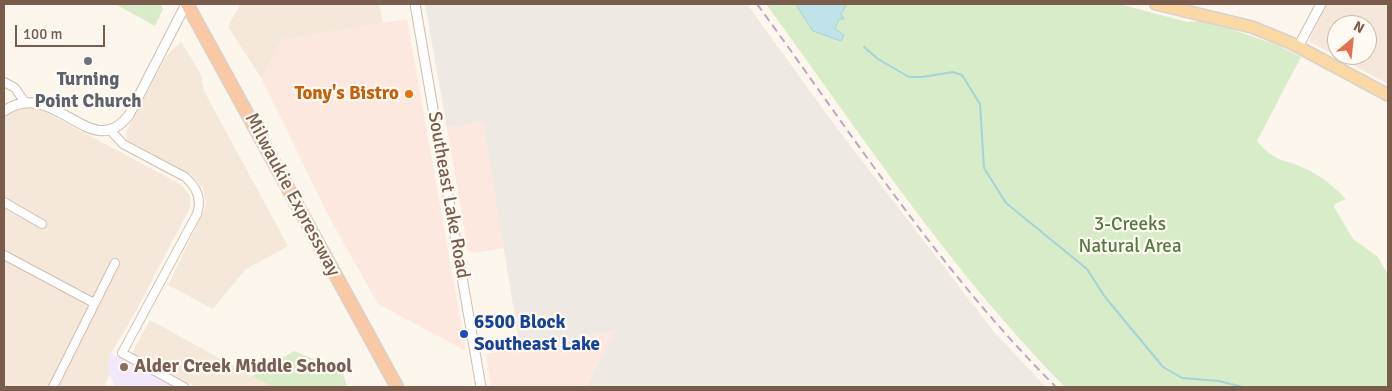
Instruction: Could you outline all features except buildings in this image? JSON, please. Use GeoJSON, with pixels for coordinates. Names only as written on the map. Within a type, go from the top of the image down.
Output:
{"type":"FeatureCollection","features":[{"type":"Feature","properties":{"kind":"highway","name":"Milwaukie Expressway"},"geometry":{"type":"LineString","coordinates":[[186,4],[397,387]]}},
{"type":"Feature","properties":{"kind":"main road"},"geometry":{"type":"LineString","coordinates":[[1156,4],[1242,24],[1298,47],[1388,95]]}},
{"type":"Feature","properties":{"kind":"street"},"geometry":{"type":"LineString","coordinates":[[4,111],[24,101],[44,104],[92,129],[110,130],[120,125],[129,115],[186,4]]}},
{"type":"Feature","properties":{"kind":"street","name":"Southeast Lake Road"},"geometry":{"type":"LineString","coordinates":[[414,4],[481,387]]}},
{"type":"Feature","properties":{"kind":"street"},"geometry":{"type":"LineString","coordinates":[[1298,47],[1321,4]]}},
{"type":"Feature","properties":{"kind":"street"},"geometry":{"type":"LineString","coordinates":[[4,82],[15,88],[24,101]]}},
{"type":"Feature","properties":{"kind":"street"},"geometry":{"type":"LineString","coordinates":[[110,130],[117,139],[132,149],[185,177],[196,190],[200,206],[122,354],[184,387]]}},
{"type":"Feature","properties":{"kind":"street"},"geometry":{"type":"LineString","coordinates":[[4,202],[42,224]]}},
{"type":"Feature","properties":{"kind":"street"},"geometry":{"type":"LineString","coordinates":[[4,255],[94,303]]}},
{"type":"Feature","properties":{"kind":"street"},"geometry":{"type":"LineString","coordinates":[[53,387],[115,263]]}},
{"type":"Feature","properties":{"kind":"shaded area"},"geometry":{"type":"Polygon","coordinates":[[[240,4],[379,4],[383,23],[282,40],[262,79],[228,27],[240,4]]]}},
{"type":"Feature","properties":{"kind":"shaded area"},"geometry":{"type":"Polygon","coordinates":[[[425,4],[747,4],[836,127],[995,333],[1046,387],[586,387],[616,330],[520,348],[483,122],[447,128],[425,4]]]}},
{"type":"Feature","properties":{"kind":"shaded area"},"geometry":{"type":"Polygon","coordinates":[[[1326,4],[1388,4],[1388,84],[1353,65],[1377,65],[1377,15],[1327,15],[1327,51],[1309,41],[1326,4]]]}},
{"type":"Feature","properties":{"kind":"shaded area"},"geometry":{"type":"Polygon","coordinates":[[[407,19],[466,351],[378,304],[327,213],[262,79],[281,40],[407,19]]]}},
{"type":"Feature","properties":{"kind":"shaded area"},"geometry":{"type":"Polygon","coordinates":[[[181,41],[201,75],[204,91],[288,246],[246,269],[213,309],[168,285],[204,211],[206,203],[203,188],[192,175],[127,140],[126,132],[167,55],[181,41]]]}},
{"type":"Feature","properties":{"kind":"shaded area"},"geometry":{"type":"Polygon","coordinates":[[[18,106],[36,107],[180,184],[190,195],[190,208],[132,318],[111,353],[108,361],[110,374],[104,387],[4,387],[4,117],[18,106]]]}},
{"type":"Feature","properties":{"kind":"shaded area"},"geometry":{"type":"Polygon","coordinates":[[[483,122],[504,248],[474,253],[468,250],[447,128],[483,122]]]}},
{"type":"Feature","properties":{"kind":"shaded area"},"geometry":{"type":"Polygon","coordinates":[[[150,320],[272,387],[196,387],[132,353],[150,320]]]}},
{"type":"Feature","properties":{"kind":"shaded area"},"geometry":{"type":"Polygon","coordinates":[[[617,330],[586,387],[491,387],[486,354],[617,330]]]}},
{"type":"Feature","properties":{"kind":"shaded area","name":"Alder Creek Middle School"},"geometry":{"type":"Polygon","coordinates":[[[111,353],[175,387],[115,387],[108,361],[111,353]]]}},
{"type":"Feature","properties":{"kind":"green space"},"geometry":{"type":"Polygon","coordinates":[[[115,4],[160,4],[163,9],[155,26],[115,4]]]}},
{"type":"Feature","properties":{"kind":"green space","name":"3-Creeks Natural Area"},"geometry":{"type":"Polygon","coordinates":[[[766,4],[1119,4],[1187,22],[1202,21],[1231,29],[1277,45],[1301,57],[1257,141],[1275,157],[1300,166],[1319,176],[1346,199],[1335,204],[1334,207],[1353,239],[1378,257],[1388,275],[1388,387],[1065,387],[1023,343],[945,250],[766,4]]]}},
{"type":"Feature","properties":{"kind":"green space"},"geometry":{"type":"Polygon","coordinates":[[[294,351],[330,366],[339,360],[347,387],[272,387],[252,376],[294,351]]]}},
{"type":"Feature","properties":{"kind":"water"},"geometry":{"type":"Polygon","coordinates":[[[796,4],[847,4],[841,14],[844,19],[839,19],[835,29],[844,35],[841,41],[813,31],[796,4]]]}},
{"type":"Feature","properties":{"kind":"waterway"},"geometry":{"type":"LineString","coordinates":[[864,47],[878,59],[909,77],[953,72],[962,75],[980,104],[984,168],[1006,203],[1087,269],[1105,297],[1163,367],[1182,378],[1219,381],[1243,387]]}},
{"type":"Feature","properties":{"kind":"railway"},"geometry":{"type":"LineString","coordinates":[[757,4],[863,153],[936,250],[1014,343],[1056,387]]}},
{"type":"Feature","properties":{"kind":"place","name":"Turning Point Church"},"geometry":{"type":"Point","coordinates":[88,61]}},
{"type":"Feature","properties":{"kind":"place","name":"Tony's Bistro"},"geometry":{"type":"Point","coordinates":[409,94]}},
{"type":"Feature","properties":{"kind":"place","name":"6500 Block Southeast Lake"},"geometry":{"type":"Point","coordinates":[464,334]}},
{"type":"Feature","properties":{"kind":"place","name":"Alder Creek Middle School"},"geometry":{"type":"Point","coordinates":[124,367]}}]}
